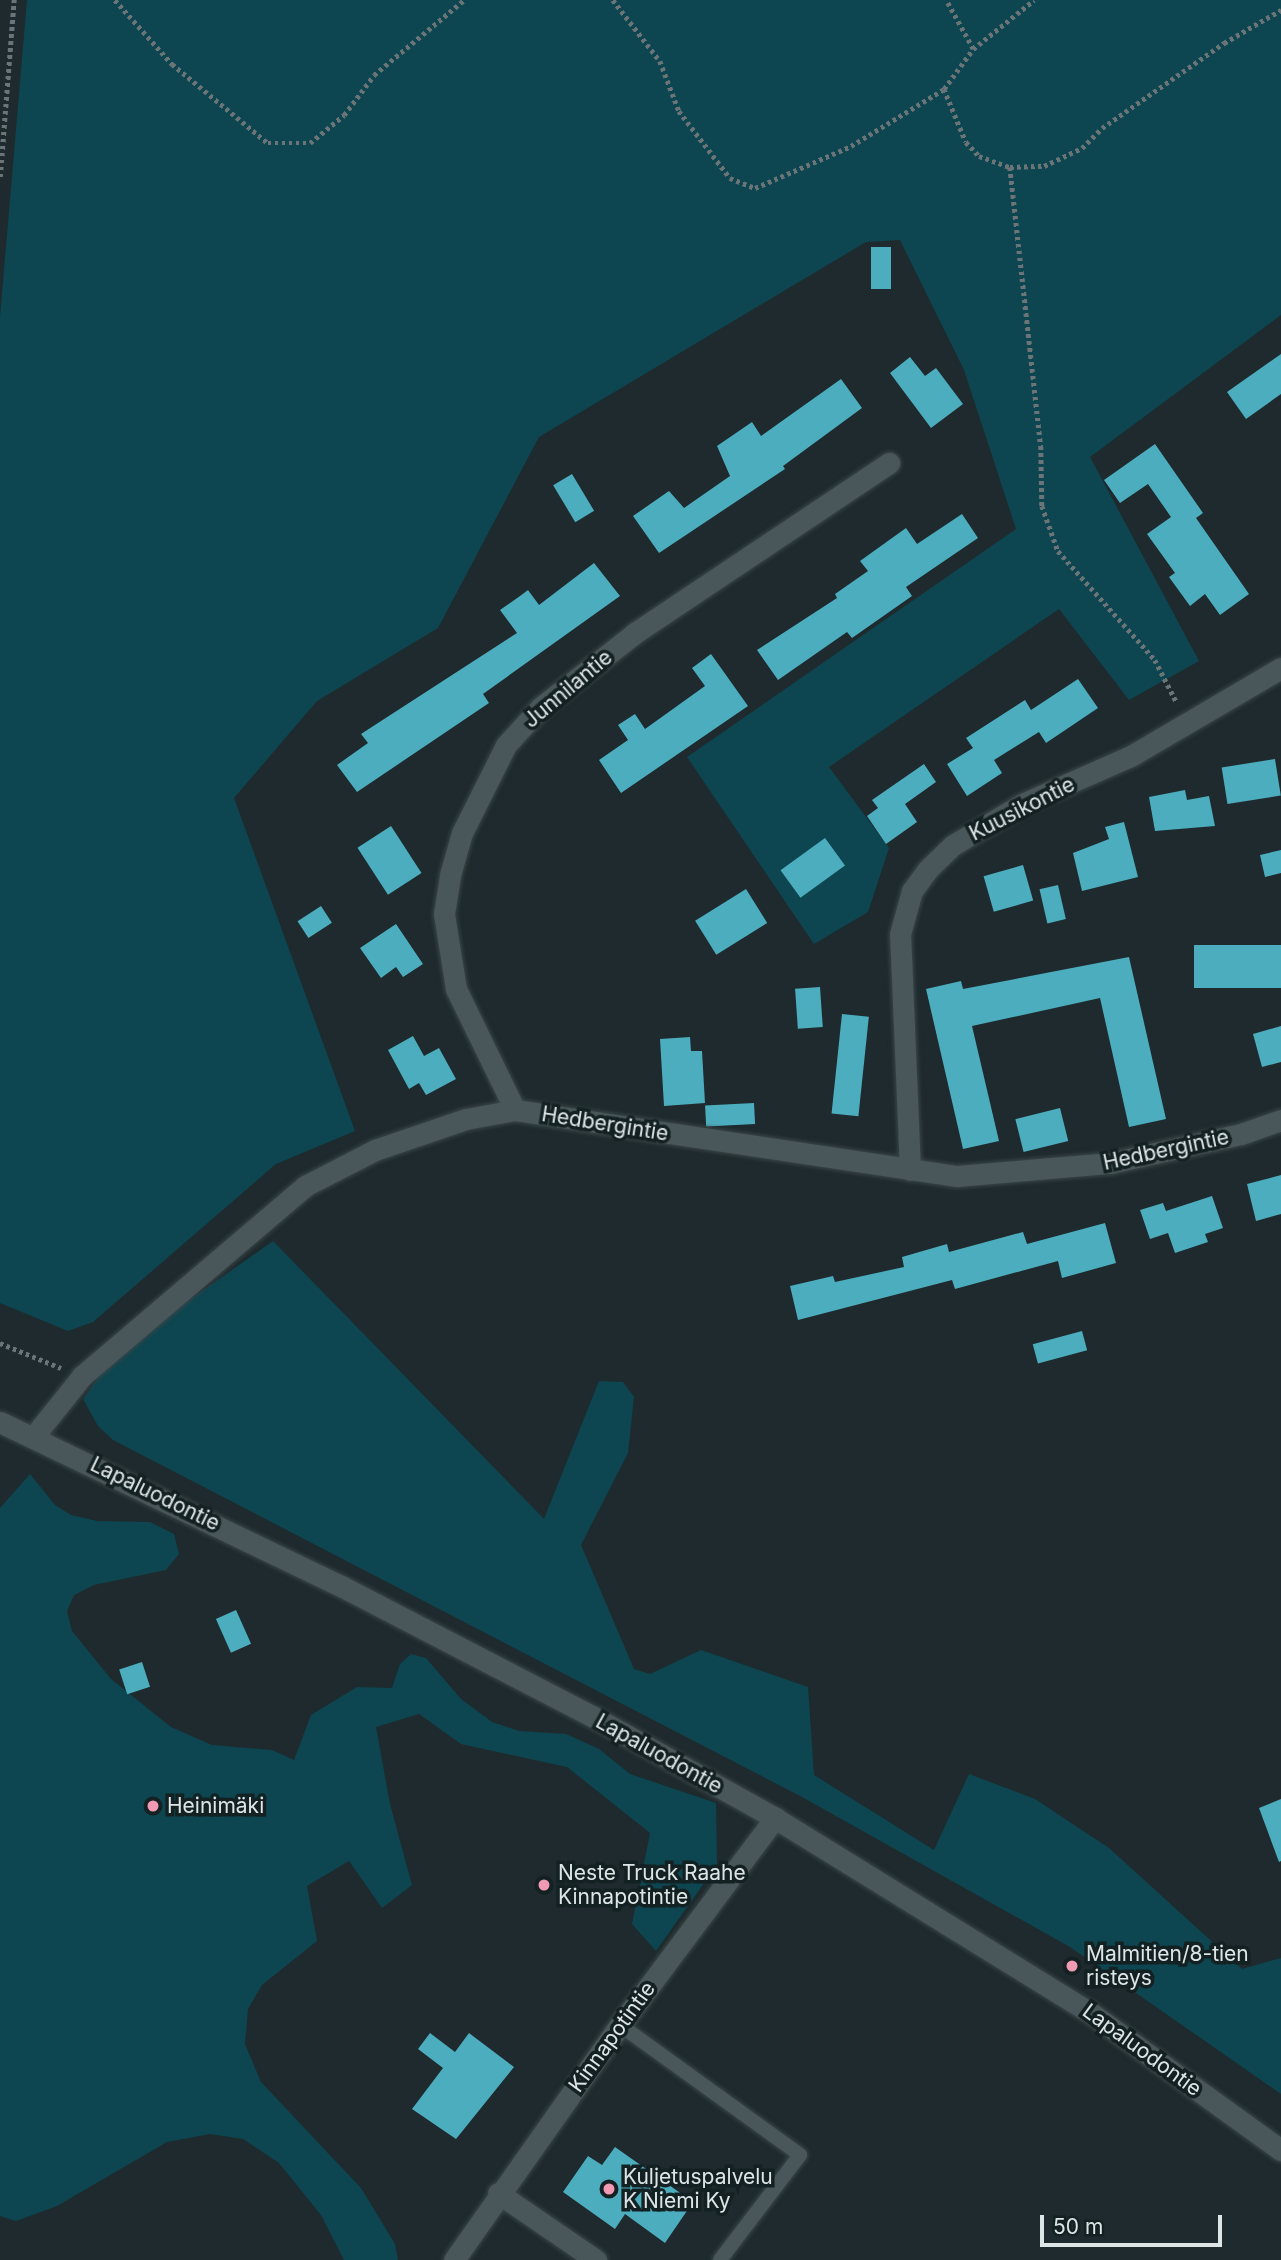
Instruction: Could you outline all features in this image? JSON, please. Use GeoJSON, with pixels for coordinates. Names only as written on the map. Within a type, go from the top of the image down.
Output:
{"type":"FeatureCollection","features":[{"type":"Feature","properties":{"kind":"street","name":"Junnilantie"},"geometry":{"type":"LineString","coordinates":[[515,1110],[456,989],[444,914],[450,875],[462,833],[506,745],[541,707],[635,633],[889,463]]}},
{"type":"Feature","properties":{"kind":"street","name":"Kuusikontie"},"geometry":{"type":"LineString","coordinates":[[910,1170],[900,934],[912,891],[953,845],[1021,804],[1189,726],[1281,668]]}},
{"type":"Feature","properties":{"kind":"street","name":"Hedbergintie"},"geometry":{"type":"LineString","coordinates":[[34,1436],[82,1376],[305,1186],[374,1150],[466,1119],[515,1110],[910,1170],[979,1175],[1110,1163],[1241,1134],[1281,1120]]}},
{"type":"Feature","properties":{"kind":"street","name":"Lapaluodontie"},"geometry":{"type":"LineString","coordinates":[[0,1422],[34,1436],[341,1586],[592,1716],[775,1818],[1088,2011],[1281,2150]]}},
{"type":"Feature","properties":{"kind":"street","name":"Kinnapotintie"},"geometry":{"type":"LineString","coordinates":[[454,2260],[498,2193],[620,2025],[775,1818]]}},
{"type":"Feature","properties":{"kind":"street"},"geometry":{"type":"LineString","coordinates":[[498,2193],[596,2260]]}},
{"type":"Feature","properties":{"kind":"lane"},"geometry":{"type":"LineString","coordinates":[[620,2025],[800,2155],[720,2260]]}},
{"type":"Feature","properties":{"kind":"path"},"geometry":{"type":"LineString","coordinates":[[0,177],[15,0]]}},
{"type":"Feature","properties":{"kind":"path"},"geometry":{"type":"LineString","coordinates":[[115,0],[172,64],[268,143],[310,142],[344,115],[374,75],[464,0]]}},
{"type":"Feature","properties":{"kind":"path"},"geometry":{"type":"LineString","coordinates":[[613,0],[660,61],[679,111],[730,178],[755,188],[851,146],[944,89],[973,49],[1034,0]]}},
{"type":"Feature","properties":{"kind":"path"},"geometry":{"type":"LineString","coordinates":[[946,0],[973,49]]}},
{"type":"Feature","properties":{"kind":"path"},"geometry":{"type":"LineString","coordinates":[[944,89],[966,142],[979,156],[1010,167],[1044,166],[1082,148],[1102,128],[1213,51],[1281,10]]}},
{"type":"Feature","properties":{"kind":"path"},"geometry":{"type":"LineString","coordinates":[[1010,167],[1038,418],[1042,506],[1058,551],[1155,660],[1189,726]]}},
{"type":"Feature","properties":{"kind":"path"},"geometry":{"type":"LineString","coordinates":[[0,1343],[82,1376]]}},
{"type":"Feature","properties":{"kind":"shaded area"},"geometry":{"type":"Polygon","coordinates":[[[27,0],[1281,0],[1281,315],[1090,457],[1199,661],[1129,700],[1059,609],[829,767],[889,848],[868,912],[814,944],[687,757],[1016,529],[964,370],[900,240],[866,242],[539,437],[438,628],[317,701],[234,798],[355,1131],[276,1164],[93,1322],[68,1331],[0,1303],[0,317],[27,0]]]}},
{"type":"Feature","properties":{"kind":"shaded area"},"geometry":{"type":"Polygon","coordinates":[[[273,1241],[544,1519],[599,1381],[623,1382],[634,1397],[628,1453],[581,1545],[634,1669],[650,1674],[701,1650],[808,1687],[814,1775],[934,1850],[969,1774],[1035,1799],[1109,1848],[1242,1969],[1281,1958],[1281,2094],[1070,1947],[802,1797],[113,1440],[98,1426],[83,1399],[117,1351],[273,1241]]]}},
{"type":"Feature","properties":{"kind":"shaded area"},"geometry":{"type":"Polygon","coordinates":[[[30,1474],[55,1505],[71,1515],[97,1521],[150,1522],[174,1534],[179,1554],[166,1570],[94,1585],[74,1595],[67,1611],[72,1631],[111,1679],[171,1727],[212,1745],[272,1750],[294,1760],[311,1715],[357,1687],[392,1688],[400,1664],[411,1654],[426,1658],[461,1699],[492,1722],[519,1731],[566,1734],[599,1749],[630,1774],[716,1803],[717,1865],[656,1951],[632,1924],[650,1833],[567,1767],[461,1744],[419,1714],[376,1727],[390,1804],[412,1885],[382,1908],[349,1861],[307,1886],[317,1941],[262,1985],[248,2009],[245,2044],[261,2082],[361,2188],[395,2244],[398,2260],[344,2260],[321,2215],[279,2163],[243,2139],[210,2134],[167,2142],[57,2206],[16,2221],[0,2216],[0,1508],[30,1474]]]}},
{"type":"Feature","properties":{"kind":"building"},"geometry":{"type":"Polygon","coordinates":[[[871,247],[891,247],[891,289],[871,289],[871,247]]]}},
{"type":"Feature","properties":{"kind":"building"},"geometry":{"type":"Polygon","coordinates":[[[1281,354],[1281,394],[1246,419],[1227,392],[1281,354]]]}},
{"type":"Feature","properties":{"kind":"building"},"geometry":{"type":"Polygon","coordinates":[[[910,357],[925,376],[936,368],[963,404],[931,428],[890,373],[910,357]]]}},
{"type":"Feature","properties":{"kind":"building"},"geometry":{"type":"Polygon","coordinates":[[[841,379],[862,408],[783,466],[785,469],[659,553],[633,516],[669,491],[684,508],[730,476],[717,446],[752,422],[761,436],[841,379]]]}},
{"type":"Feature","properties":{"kind":"building"},"geometry":{"type":"Polygon","coordinates":[[[1155,444],[1203,513],[1196,518],[1249,594],[1220,615],[1205,594],[1190,606],[1169,577],[1175,573],[1147,534],[1171,517],[1148,484],[1120,503],[1104,480],[1155,444]]]}},
{"type":"Feature","properties":{"kind":"building"},"geometry":{"type":"Polygon","coordinates":[[[572,474],[594,511],[575,522],[553,485],[572,474]]]}},
{"type":"Feature","properties":{"kind":"building"},"geometry":{"type":"Polygon","coordinates":[[[962,514],[978,538],[906,587],[912,596],[852,638],[847,632],[778,680],[757,650],[837,598],[835,594],[868,571],[860,561],[906,528],[917,544],[962,514]]]}},
{"type":"Feature","properties":{"kind":"building"},"geometry":{"type":"Polygon","coordinates":[[[594,563],[620,596],[483,694],[489,703],[357,792],[337,765],[368,743],[361,734],[517,633],[500,610],[528,590],[539,605],[594,563]]]}},
{"type":"Feature","properties":{"kind":"building"},"geometry":{"type":"Polygon","coordinates":[[[711,654],[748,706],[621,793],[599,760],[628,740],[618,725],[635,714],[645,729],[705,686],[692,668],[711,654]]]}},
{"type":"Feature","properties":{"kind":"building"},"geometry":{"type":"Polygon","coordinates":[[[1078,679],[1098,708],[1046,743],[1039,732],[994,760],[1002,773],[967,796],[947,764],[973,748],[966,738],[1025,700],[1031,710],[1078,679]]]}},
{"type":"Feature","properties":{"kind":"building"},"geometry":{"type":"Polygon","coordinates":[[[1275,759],[1281,796],[1227,804],[1222,767],[1275,759]]]}},
{"type":"Feature","properties":{"kind":"building"},"geometry":{"type":"Polygon","coordinates":[[[924,764],[936,782],[905,804],[917,822],[886,844],[867,816],[878,808],[872,800],[924,764]]]}},
{"type":"Feature","properties":{"kind":"building"},"geometry":{"type":"Polygon","coordinates":[[[1185,790],[1187,800],[1209,796],[1215,826],[1155,831],[1149,797],[1185,790]]]}},
{"type":"Feature","properties":{"kind":"building"},"geometry":{"type":"Polygon","coordinates":[[[1124,822],[1138,877],[1082,891],[1073,853],[1109,839],[1105,827],[1124,822]]]}},
{"type":"Feature","properties":{"kind":"building"},"geometry":{"type":"Polygon","coordinates":[[[391,826],[421,873],[388,895],[357,848],[391,826]]]}},
{"type":"Feature","properties":{"kind":"building"},"geometry":{"type":"Polygon","coordinates":[[[825,838],[845,866],[800,898],[781,870],[825,838]]]}},
{"type":"Feature","properties":{"kind":"building"},"geometry":{"type":"Polygon","coordinates":[[[1281,850],[1281,873],[1265,877],[1260,855],[1281,850]]]}},
{"type":"Feature","properties":{"kind":"building"},"geometry":{"type":"Polygon","coordinates":[[[1023,865],[1033,901],[994,912],[984,876],[1023,865]]]}},
{"type":"Feature","properties":{"kind":"building"},"geometry":{"type":"Polygon","coordinates":[[[1058,885],[1066,919],[1047,923],[1039,889],[1058,885]]]}},
{"type":"Feature","properties":{"kind":"building"},"geometry":{"type":"Polygon","coordinates":[[[746,889],[767,923],[716,955],[695,921],[746,889]]]}},
{"type":"Feature","properties":{"kind":"building"},"geometry":{"type":"Polygon","coordinates":[[[321,906],[332,923],[308,938],[298,921],[321,906]]]}},
{"type":"Feature","properties":{"kind":"building"},"geometry":{"type":"Polygon","coordinates":[[[396,924],[423,964],[403,977],[396,967],[381,978],[360,948],[396,924]]]}},
{"type":"Feature","properties":{"kind":"building"},"geometry":{"type":"Polygon","coordinates":[[[1194,945],[1281,945],[1281,988],[1194,988],[1194,945]]]}},
{"type":"Feature","properties":{"kind":"building"},"geometry":{"type":"Polygon","coordinates":[[[1129,957],[1166,1119],[1129,1127],[1100,998],[972,1026],[999,1141],[963,1149],[926,989],[961,981],[963,989],[1129,957]]]}},
{"type":"Feature","properties":{"kind":"building"},"geometry":{"type":"Polygon","coordinates":[[[820,987],[823,1027],[798,1029],[795,989],[820,987]]]}},
{"type":"Feature","properties":{"kind":"building"},"geometry":{"type":"Polygon","coordinates":[[[842,1014],[869,1017],[858,1116],[832,1113],[842,1014]]]}},
{"type":"Feature","properties":{"kind":"building"},"geometry":{"type":"Polygon","coordinates":[[[1281,1026],[1281,1062],[1262,1067],[1253,1034],[1281,1026]]]}},
{"type":"Feature","properties":{"kind":"building"},"geometry":{"type":"Polygon","coordinates":[[[413,1036],[424,1056],[439,1048],[456,1079],[426,1095],[419,1083],[409,1089],[388,1050],[413,1036]]]}},
{"type":"Feature","properties":{"kind":"building"},"geometry":{"type":"Polygon","coordinates":[[[690,1037],[691,1051],[702,1051],[705,1103],[664,1106],[660,1039],[690,1037]]]}},
{"type":"Feature","properties":{"kind":"building"},"geometry":{"type":"Polygon","coordinates":[[[754,1103],[755,1124],[706,1127],[705,1106],[754,1103]]]}},
{"type":"Feature","properties":{"kind":"building"},"geometry":{"type":"Polygon","coordinates":[[[1060,1108],[1068,1141],[1024,1152],[1015,1119],[1060,1108]]]}},
{"type":"Feature","properties":{"kind":"building"},"geometry":{"type":"Polygon","coordinates":[[[1281,1175],[1281,1214],[1256,1221],[1247,1184],[1281,1175]]]}},
{"type":"Feature","properties":{"kind":"building"},"geometry":{"type":"Polygon","coordinates":[[[1212,1196],[1223,1228],[1205,1234],[1208,1242],[1175,1253],[1168,1233],[1150,1239],[1140,1210],[1163,1203],[1166,1211],[1212,1196]]]}},
{"type":"Feature","properties":{"kind":"building"},"geometry":{"type":"Polygon","coordinates":[[[1105,1223],[1116,1263],[1062,1278],[1058,1261],[955,1289],[952,1280],[798,1320],[790,1286],[833,1276],[835,1282],[904,1267],[902,1257],[947,1244],[949,1252],[1023,1232],[1027,1244],[1105,1223]]]}},
{"type":"Feature","properties":{"kind":"building"},"geometry":{"type":"Polygon","coordinates":[[[1082,1331],[1087,1350],[1038,1364],[1033,1344],[1082,1331]]]}},
{"type":"Feature","properties":{"kind":"building"},"geometry":{"type":"Polygon","coordinates":[[[236,1610],[251,1644],[231,1653],[216,1619],[236,1610]]]}},
{"type":"Feature","properties":{"kind":"building"},"geometry":{"type":"Polygon","coordinates":[[[142,1662],[150,1687],[127,1694],[119,1669],[142,1662]]]}},
{"type":"Feature","properties":{"kind":"building"},"geometry":{"type":"Polygon","coordinates":[[[1281,1799],[1281,1861],[1279,1862],[1259,1808],[1281,1799]]]}},
{"type":"Feature","properties":{"kind":"building"},"geometry":{"type":"Polygon","coordinates":[[[430,2033],[455,2052],[469,2033],[514,2067],[456,2139],[412,2109],[443,2068],[418,2049],[430,2033]]]}},
{"type":"Feature","properties":{"kind":"building"},"geometry":{"type":"Polygon","coordinates":[[[615,2147],[693,2202],[665,2243],[625,2214],[615,2229],[563,2192],[588,2156],[602,2165],[615,2147]]]}},
{"type":"Feature","properties":{"kind":"place","name":"Heinimäki"},"geometry":{"type":"Point","coordinates":[153,1806]}},
{"type":"Feature","properties":{"kind":"place","name":"Neste Truck Raahe Kinnapotintie"},"geometry":{"type":"Point","coordinates":[544,1885]}},
{"type":"Feature","properties":{"kind":"place","name":"Malmitien/8-tien risteys"},"geometry":{"type":"Point","coordinates":[1072,1966]}},
{"type":"Feature","properties":{"kind":"place","name":"Kuljetuspalvelu K Niemi Ky"},"geometry":{"type":"Point","coordinates":[609,2189]}}]}
